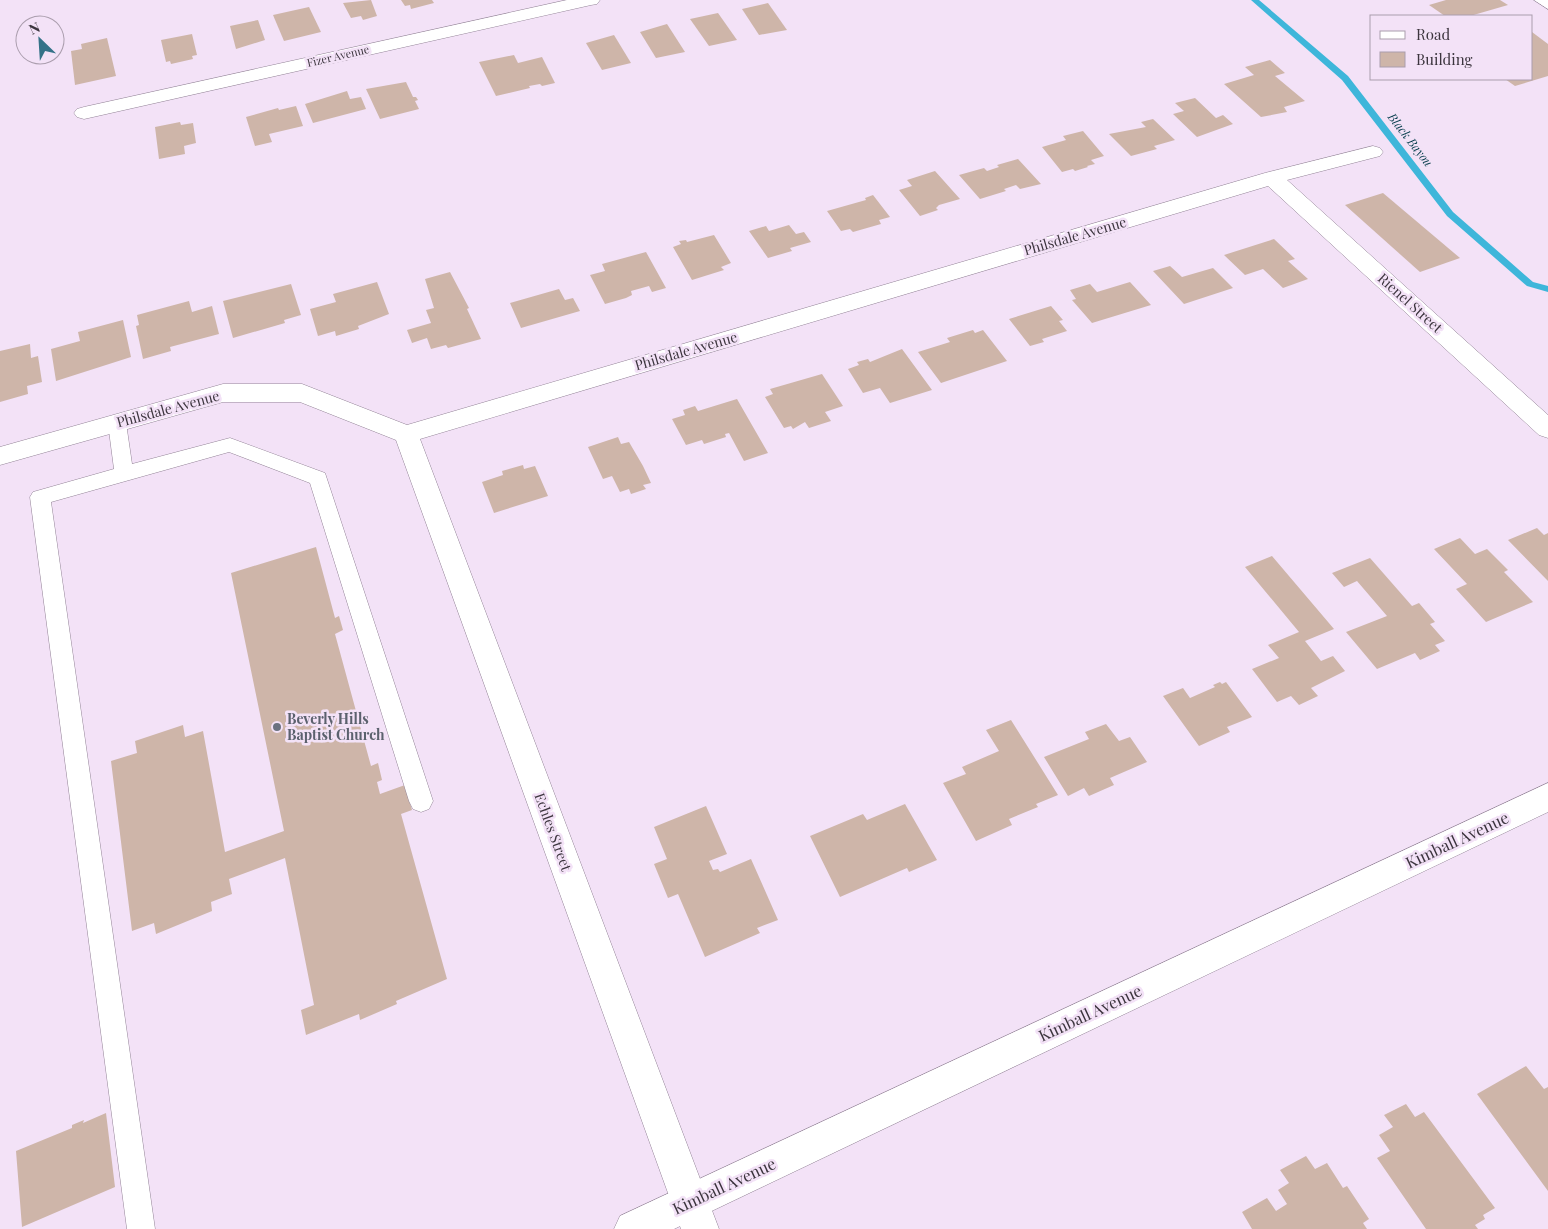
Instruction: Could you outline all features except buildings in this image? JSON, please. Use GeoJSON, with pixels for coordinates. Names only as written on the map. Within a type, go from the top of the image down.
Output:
{"type":"FeatureCollection","features":[{"type":"Feature","properties":{"kind":"street","name":"Fizer Avenue"},"geometry":{"type":"LineString","coordinates":[[84,113],[591,0]]}},
{"type":"Feature","properties":{"kind":"street","name":"Philsdale Avenue"},"geometry":{"type":"LineString","coordinates":[[0,456],[223,393],[302,393],[406,434],[1272,178],[1373,152]]}},
{"type":"Feature","properties":{"kind":"street","name":"Rienel Street"},"geometry":{"type":"LineString","coordinates":[[1272,178],[1548,429]]}},
{"type":"Feature","properties":{"kind":"street","name":"Echles Street"},"geometry":{"type":"LineString","coordinates":[[406,434],[695,1215]]}},
{"type":"Feature","properties":{"kind":"street","name":"Kimball Avenue"},"geometry":{"type":"LineString","coordinates":[[633,1229],[695,1215],[1548,797]]}},
{"type":"Feature","properties":{"kind":"lane"},"geometry":{"type":"LineString","coordinates":[[1541,0],[1548,5]]}},
{"type":"Feature","properties":{"kind":"lane"},"geometry":{"type":"LineString","coordinates":[[117,423],[124,474]]}},
{"type":"Feature","properties":{"kind":"lane"},"geometry":{"type":"LineString","coordinates":[[141,1229],[40,497],[230,444],[318,478],[421,801]]}},
{"type":"Feature","properties":{"kind":"waterway","name":"Black Bayou"},"geometry":{"type":"LineString","coordinates":[[1255,0],[1345,78],[1450,214],[1530,284],[1548,289]]}},
{"type":"Feature","properties":{"kind":"place","name":"Beverly Hills Baptist Church"},"geometry":{"type":"Point","coordinates":[277,727]}}]}
